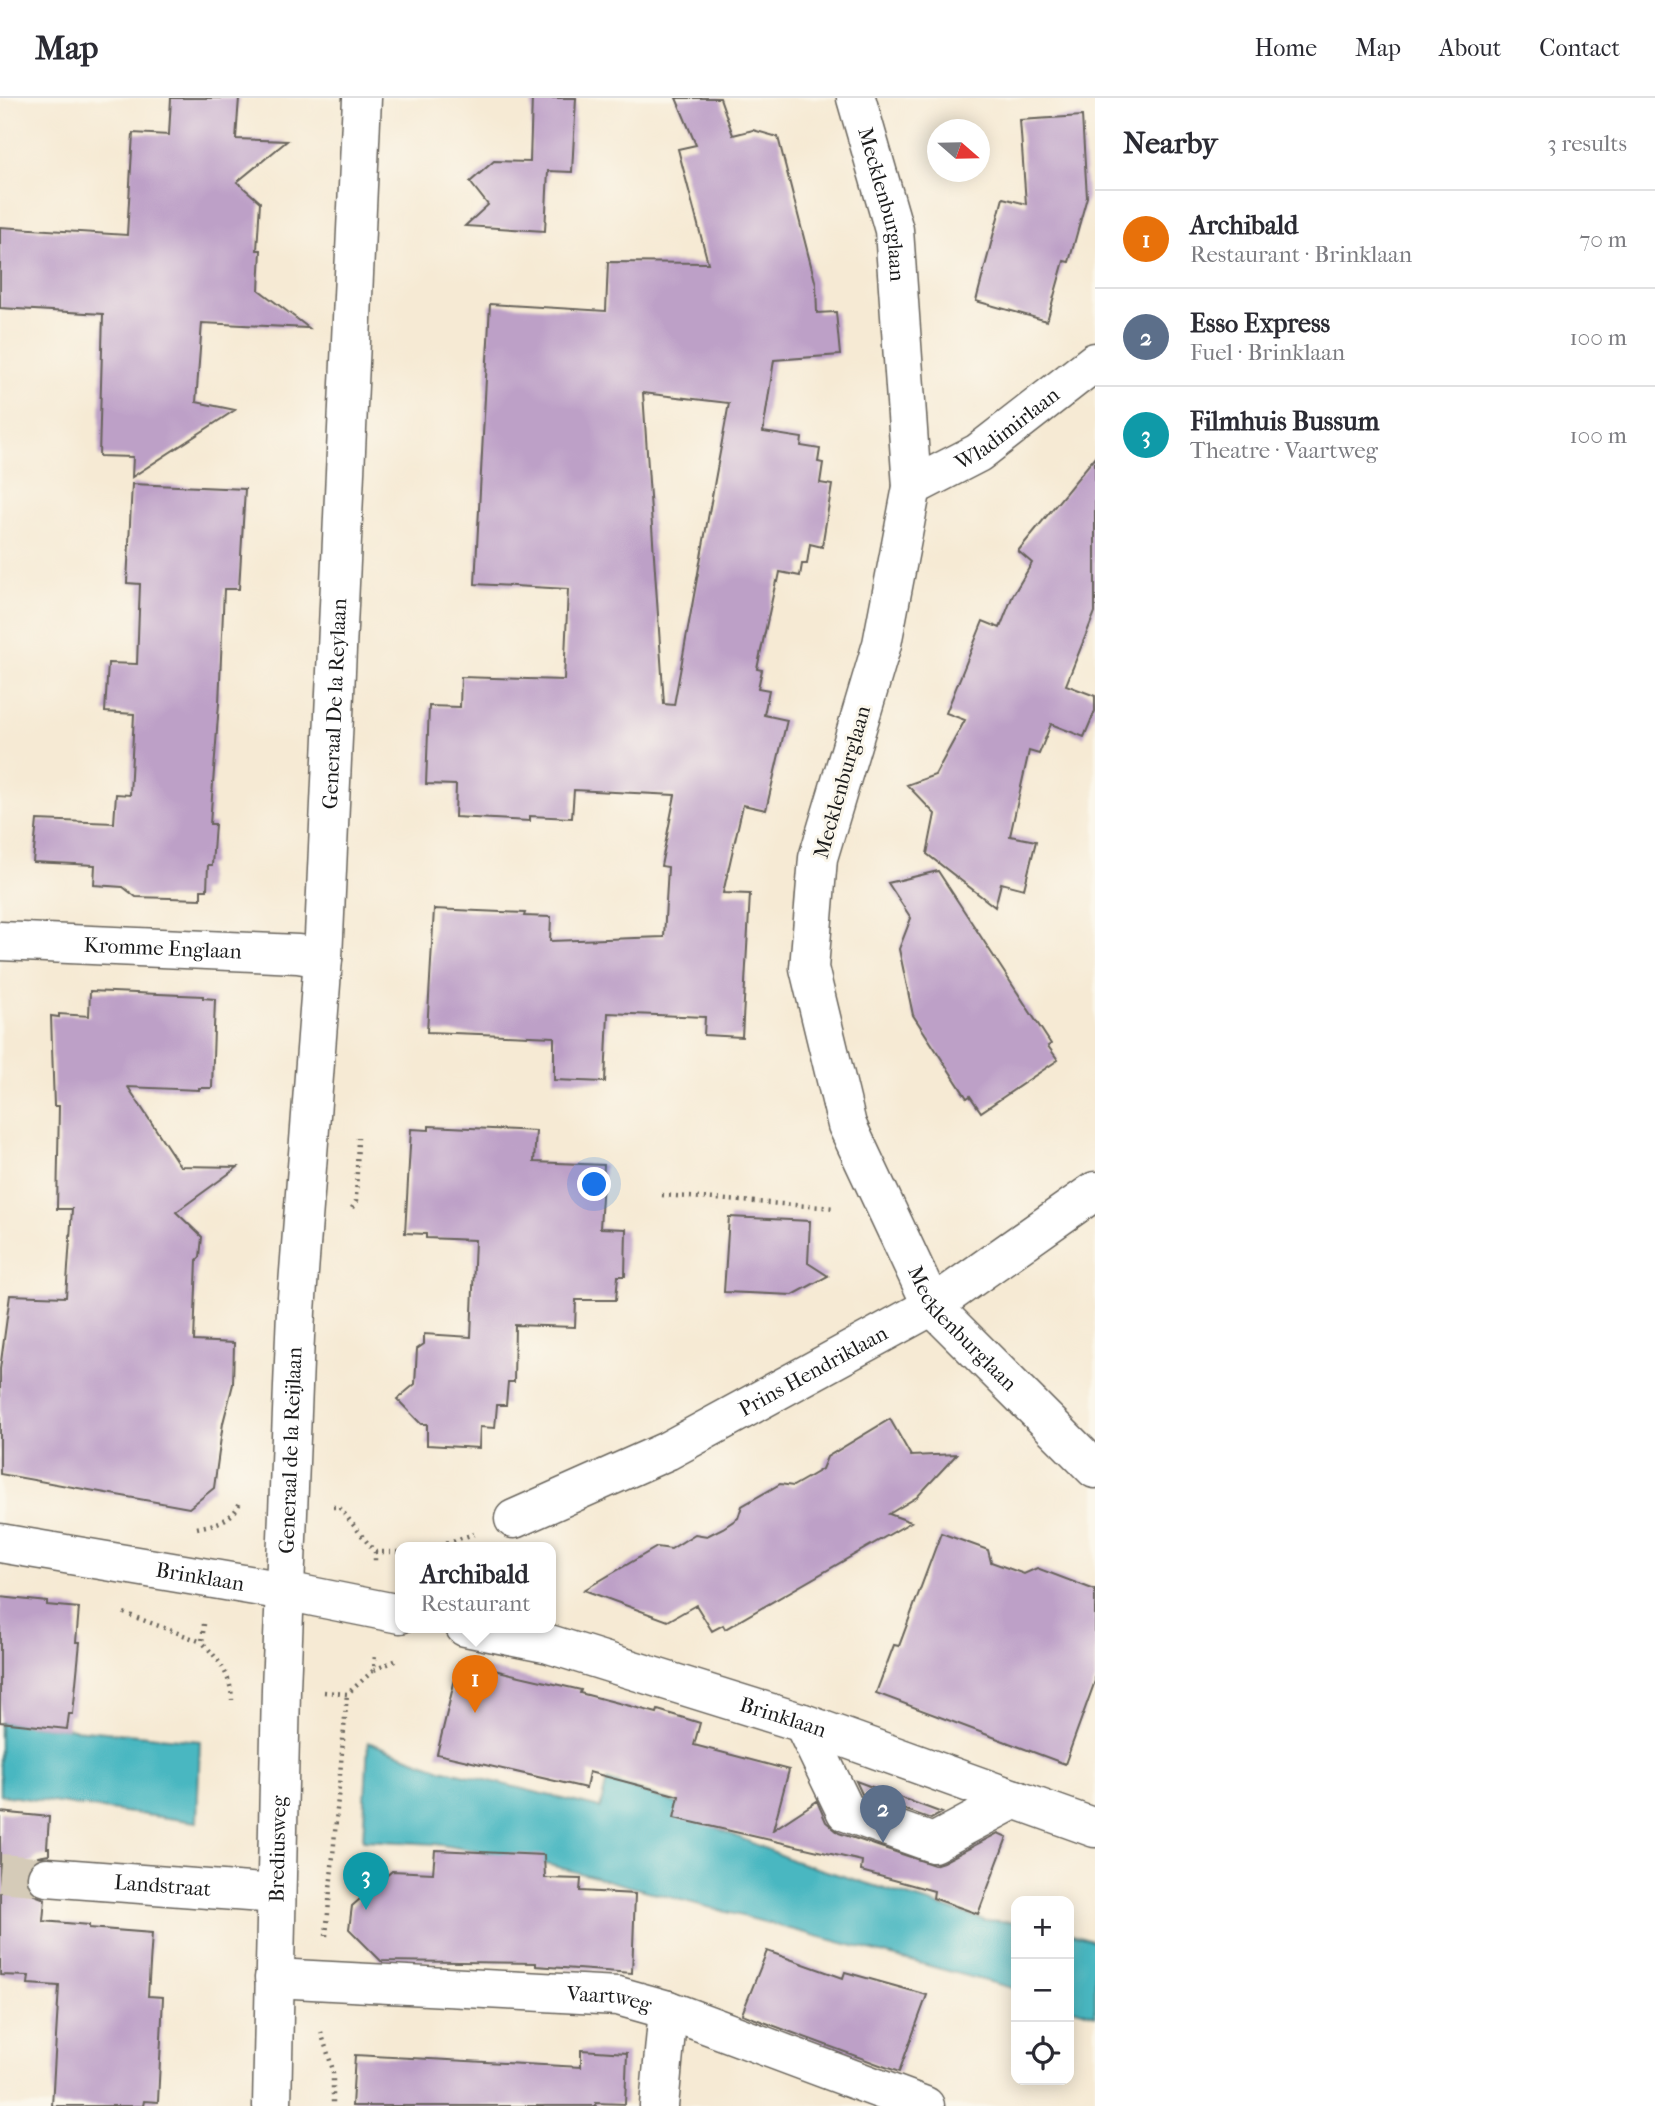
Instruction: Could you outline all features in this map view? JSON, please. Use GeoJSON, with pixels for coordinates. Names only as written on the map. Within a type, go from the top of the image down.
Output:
{"type":"FeatureCollection","features":[{"type":"Feature","properties":{"kind":"street","name":"Generaal De la Reylaan"},"geometry":{"type":"LineString","coordinates":[[296,1311],[305,956],[362,98]]}},
{"type":"Feature","properties":{"kind":"street","name":"Mecklenburglaan"},"geometry":{"type":"LineString","coordinates":[[856,98],[894,230],[912,487],[882,644],[818,858],[809,968],[847,1125],[932,1306],[1095,1469]]}},
{"type":"Feature","properties":{"kind":"street","name":"Wladimirlaan"},"geometry":{"type":"LineString","coordinates":[[912,487],[978,453],[1095,362]]}},
{"type":"Feature","properties":{"kind":"street","name":"Kromme Englaan"},"geometry":{"type":"LineString","coordinates":[[0,941],[305,956]]}},
{"type":"Feature","properties":{"kind":"street","name":"Prins Hendriklaan"},"geometry":{"type":"LineString","coordinates":[[514,1520],[667,1451],[932,1306],[1095,1191]]}},
{"type":"Feature","properties":{"kind":"street","name":"Generaal de la Reijlaan"},"geometry":{"type":"LineString","coordinates":[[285,1591],[296,1311]]}},
{"type":"Feature","properties":{"kind":"street","name":"Brinklaan"},"geometry":{"type":"LineString","coordinates":[[0,1543],[285,1591],[395,1613]]}},
{"type":"Feature","properties":{"kind":"street","name":"Brediusweg"},"geometry":{"type":"LineString","coordinates":[[271,2106],[285,1591]]}},
{"type":"Feature","properties":{"kind":"street","name":"Brinklaan"},"geometry":{"type":"LineString","coordinates":[[495,1633],[549,1644],[803,1723],[1095,1828]]}},
{"type":"Feature","properties":{"kind":"street"},"geometry":{"type":"LineString","coordinates":[[803,1723],[846,1812],[933,1843],[1015,1799]]}},
{"type":"Feature","properties":{"kind":"street","name":"Landstraat"},"geometry":{"type":"LineString","coordinates":[[47,1877],[276,1894]]}},
{"type":"Feature","properties":{"kind":"street","name":"Vaartweg"},"geometry":{"type":"LineString","coordinates":[[274,1978],[618,1996],[668,2010],[925,2106]]}},
{"type":"Feature","properties":{"kind":"street"},"geometry":{"type":"LineString","coordinates":[[659,2106],[668,2010]]}},
{"type":"Feature","properties":{"kind":"path"},"geometry":{"type":"LineString","coordinates":[[662,1195],[846,1209]]}},
{"type":"Feature","properties":{"kind":"path"},"geometry":{"type":"LineString","coordinates":[[219,1523],[236,1512],[242,1496]]}},
{"type":"Feature","properties":{"kind":"path"},"geometry":{"type":"LineString","coordinates":[[375,1552],[395,1552]]}},
{"type":"Feature","properties":{"kind":"path"},"geometry":{"type":"LineString","coordinates":[[171,1630],[202,1642]]}},
{"type":"Feature","properties":{"kind":"path"},"geometry":{"type":"LineString","coordinates":[[333,2106],[333,2070],[320,2029],[347,1694]]}},
{"type":"Feature","properties":{"kind":"water"},"geometry":{"type":"Polygon","coordinates":[[[0,1722],[200,1741],[197,1822],[0,1795],[0,1722]]]}},
{"type":"Feature","properties":{"kind":"water"},"geometry":{"type":"Polygon","coordinates":[[[368,1742],[441,1769],[600,1808],[607,1780],[676,1803],[689,1816],[794,1861],[985,1920],[1011,1922],[1011,1988],[527,1859],[435,1844],[363,1840],[368,1742]]]}},
{"type":"Feature","properties":{"kind":"water"},"geometry":{"type":"Polygon","coordinates":[[[1074,1935],[1095,1941],[1095,2015],[1074,2009],[1074,1935]]]}},
{"type":"Feature","properties":{"kind":"building"},"geometry":{"type":"Polygon","coordinates":[[[171,98],[239,98],[236,139],[287,141],[237,182],[260,202],[257,250],[261,250],[259,290],[309,328],[202,323],[196,402],[235,410],[132,477],[133,457],[99,456],[103,314],[0,308],[0,227],[127,235],[133,133],[169,135],[171,98]]]}},
{"type":"Feature","properties":{"kind":"building"},"geometry":{"type":"Polygon","coordinates":[[[532,98],[576,98],[572,172],[548,171],[545,231],[465,226],[488,205],[470,182],[494,161],[530,162],[532,98]]]}},
{"type":"Feature","properties":{"kind":"building"},"geometry":{"type":"Polygon","coordinates":[[[676,98],[720,98],[733,135],[753,130],[778,137],[816,285],[817,313],[836,312],[840,355],[774,360],[763,432],[802,438],[801,446],[820,449],[818,462],[823,463],[820,483],[832,485],[822,547],[810,544],[807,564],[802,564],[800,576],[780,572],[778,582],[776,581],[757,669],[762,670],[758,688],[769,690],[764,715],[787,720],[766,810],[743,805],[723,893],[750,894],[742,1037],[704,1035],[705,1017],[608,1013],[605,1082],[554,1080],[554,1037],[427,1032],[434,909],[525,913],[524,916],[551,917],[550,941],[664,937],[668,867],[661,866],[675,795],[574,790],[572,818],[530,816],[530,821],[455,817],[456,785],[426,784],[429,706],[460,707],[461,677],[564,680],[568,589],[475,584],[490,304],[606,311],[608,262],[708,263],[678,149],[696,145],[676,98]],[[643,393],[664,704],[674,705],[729,403],[643,393]]]}},
{"type":"Feature","properties":{"kind":"building"},"geometry":{"type":"Polygon","coordinates":[[[1082,116],[1087,197],[1069,262],[1064,261],[1047,321],[976,301],[1003,198],[1026,204],[1020,120],[1082,116]]]}},
{"type":"Feature","properties":{"kind":"building"},"geometry":{"type":"Polygon","coordinates":[[[1095,457],[1095,612],[1066,685],[1095,696],[1095,711],[1084,737],[1051,724],[1039,754],[1029,751],[1010,836],[1036,841],[1024,889],[1001,883],[995,907],[927,854],[935,814],[907,785],[935,775],[965,720],[946,713],[983,621],[1000,628],[1013,595],[1032,563],[1018,551],[1095,457]]]}},
{"type":"Feature","properties":{"kind":"building"},"geometry":{"type":"Polygon","coordinates":[[[132,484],[245,489],[239,589],[224,589],[210,824],[215,824],[212,865],[208,865],[207,890],[201,890],[201,899],[136,897],[123,887],[94,885],[95,865],[33,862],[37,820],[114,823],[116,794],[130,795],[134,714],[105,712],[108,663],[137,664],[140,584],[127,583],[132,484]]]}},
{"type":"Feature","properties":{"kind":"building"},"geometry":{"type":"Polygon","coordinates":[[[938,871],[1051,1044],[1048,1046],[1058,1060],[981,1112],[970,1096],[967,1098],[913,1015],[899,949],[911,918],[888,883],[938,871]]]}},
{"type":"Feature","properties":{"kind":"building"},"geometry":{"type":"Polygon","coordinates":[[[90,991],[203,996],[215,999],[212,1088],[199,1090],[128,1087],[180,1166],[238,1167],[176,1212],[202,1237],[200,1257],[197,1260],[194,1341],[234,1343],[233,1384],[223,1423],[214,1488],[189,1508],[0,1474],[0,1369],[10,1295],[66,1297],[72,1209],[57,1209],[59,1106],[54,1106],[51,1016],[89,1016],[90,991]]]}},
{"type":"Feature","properties":{"kind":"building"},"geometry":{"type":"Polygon","coordinates":[[[429,1126],[536,1131],[534,1162],[604,1165],[600,1228],[626,1229],[625,1276],[618,1276],[616,1300],[576,1300],[575,1327],[515,1325],[514,1382],[508,1382],[506,1405],[497,1405],[495,1428],[480,1427],[479,1448],[427,1445],[427,1424],[421,1424],[397,1399],[415,1384],[417,1349],[424,1344],[424,1334],[471,1337],[475,1240],[426,1238],[426,1234],[405,1233],[411,1129],[429,1130],[429,1126]]]}},
{"type":"Feature","properties":{"kind":"building"},"geometry":{"type":"Polygon","coordinates":[[[729,1217],[810,1221],[808,1263],[828,1276],[793,1295],[724,1292],[729,1217]]]}},
{"type":"Feature","properties":{"kind":"building"},"geometry":{"type":"Polygon","coordinates":[[[890,1419],[911,1456],[957,1454],[917,1497],[889,1514],[911,1522],[725,1629],[723,1625],[712,1631],[696,1605],[668,1621],[584,1590],[657,1547],[671,1549],[695,1534],[707,1536],[723,1528],[738,1518],[742,1506],[780,1484],[793,1486],[807,1478],[822,1469],[827,1457],[890,1419]]]}},
{"type":"Feature","properties":{"kind":"building"},"geometry":{"type":"Polygon","coordinates":[[[941,1533],[988,1550],[991,1562],[1024,1574],[1037,1568],[1095,1590],[1095,1681],[1065,1764],[876,1693],[894,1645],[899,1646],[941,1533]]]}},
{"type":"Feature","properties":{"kind":"building"},"geometry":{"type":"Polygon","coordinates":[[[0,1597],[79,1608],[76,1642],[80,1642],[73,1714],[69,1714],[67,1729],[0,1722],[0,1597]]]}},
{"type":"Feature","properties":{"kind":"building"},"geometry":{"type":"Polygon","coordinates":[[[459,1662],[581,1690],[580,1693],[657,1713],[658,1710],[700,1723],[694,1745],[789,1770],[773,1830],[817,1801],[826,1822],[839,1833],[934,1865],[998,1833],[1007,1837],[978,1914],[933,1898],[934,1891],[861,1871],[862,1861],[674,1818],[679,1796],[589,1772],[586,1788],[437,1754],[459,1662]]]}},
{"type":"Feature","properties":{"kind":"building"},"geometry":{"type":"Polygon","coordinates":[[[856,1781],[942,1813],[931,1819],[862,1794],[856,1781]]]}},
{"type":"Feature","properties":{"kind":"building"},"geometry":{"type":"Polygon","coordinates":[[[0,1812],[49,1817],[49,1855],[38,1857],[29,1864],[25,1876],[34,1895],[45,1899],[43,1921],[152,1933],[148,1996],[163,1997],[158,2102],[144,2101],[143,2106],[52,2106],[59,1986],[28,1984],[29,1976],[0,1975],[0,1812]]]}},
{"type":"Feature","properties":{"kind":"building"},"geometry":{"type":"Polygon","coordinates":[[[435,1850],[544,1855],[545,1878],[581,1879],[580,1891],[635,1894],[632,1973],[536,1966],[536,1963],[381,1961],[349,1929],[352,1906],[392,1871],[433,1873],[435,1850]]]}},
{"type":"Feature","properties":{"kind":"building"},"geometry":{"type":"Polygon","coordinates":[[[767,1951],[843,1978],[845,1972],[927,1995],[899,2072],[742,2014],[767,1951]]]}},
{"type":"Feature","properties":{"kind":"building"},"geometry":{"type":"Polygon","coordinates":[[[581,2050],[627,2053],[625,2104],[352,2106],[355,2055],[581,2067],[581,2050]]]}},
{"type":"Feature","properties":{"kind":"tunnel"},"geometry":{"type":"LineString","coordinates":[[0,1873],[47,1877]]}},
{"type":"Feature","properties":{"kind":"place","name":"Archibald"},"geometry":{"type":"Point","coordinates":[475,1713]}},
{"type":"Feature","properties":{"kind":"place","name":"Esso Express"},"geometry":{"type":"Point","coordinates":[883,1843]}},
{"type":"Feature","properties":{"kind":"place","name":"Filmhuis Bussum"},"geometry":{"type":"Point","coordinates":[366,1910]}}]}
